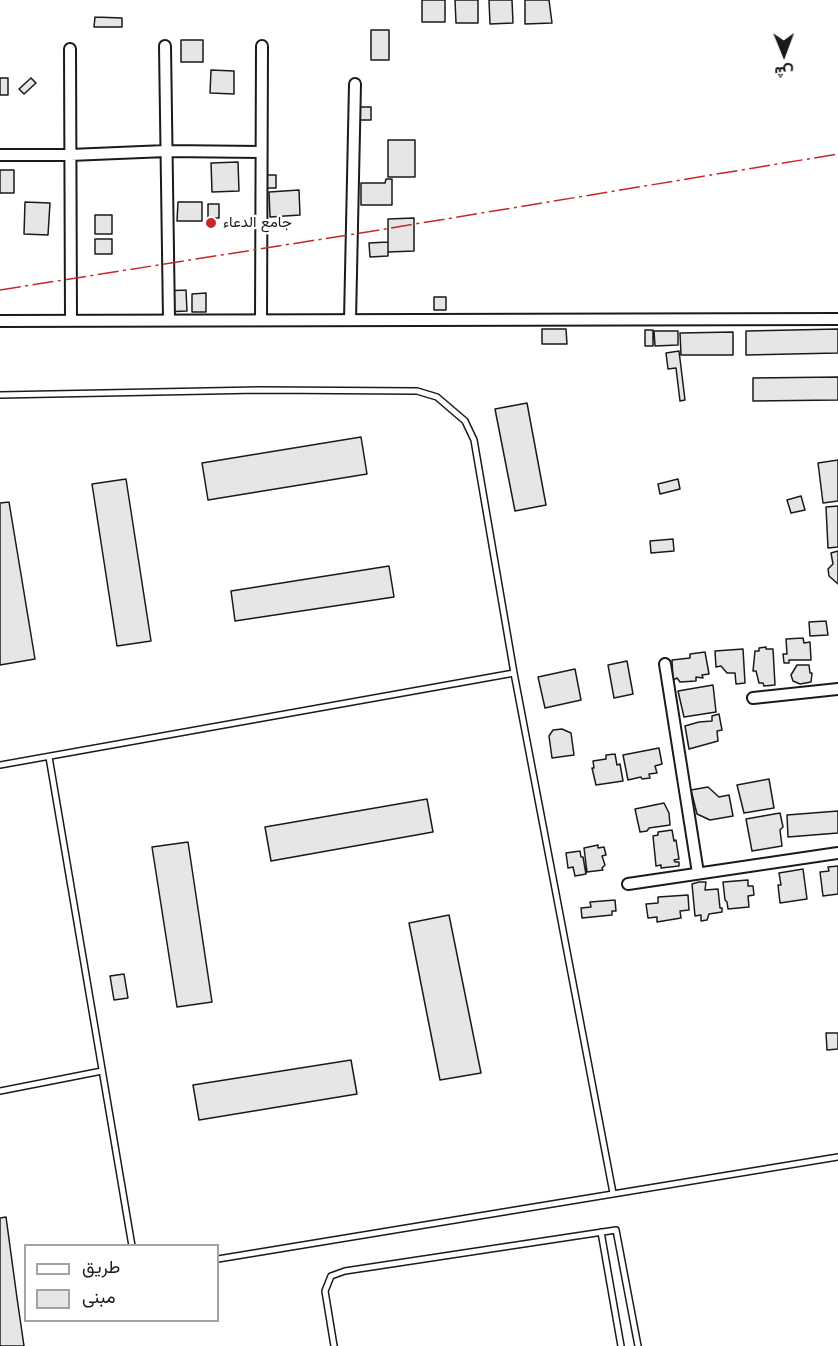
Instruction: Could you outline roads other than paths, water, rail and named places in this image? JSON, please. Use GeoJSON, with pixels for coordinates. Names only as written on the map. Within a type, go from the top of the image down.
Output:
{"type":"FeatureCollection","features":[{"type":"Feature","properties":{"kind":"street"},"geometry":{"type":"LineString","coordinates":[[165,46],[170,320]]}},
{"type":"Feature","properties":{"kind":"street"},"geometry":{"type":"LineString","coordinates":[[261,320],[262,46]]}},
{"type":"Feature","properties":{"kind":"street"},"geometry":{"type":"LineString","coordinates":[[70,49],[71,320]]}},
{"type":"Feature","properties":{"kind":"street"},"geometry":{"type":"LineString","coordinates":[[350,320],[355,84]]}},
{"type":"Feature","properties":{"kind":"street"},"geometry":{"type":"LineString","coordinates":[[0,155],[166,151],[261,152]]}},
{"type":"Feature","properties":{"kind":"street"},"geometry":{"type":"LineString","coordinates":[[0,321],[838,319]]}},
{"type":"Feature","properties":{"kind":"street"},"geometry":{"type":"LineString","coordinates":[[665,664],[698,873]]}},
{"type":"Feature","properties":{"kind":"street"},"geometry":{"type":"LineString","coordinates":[[753,698],[838,689]]}},
{"type":"Feature","properties":{"kind":"street"},"geometry":{"type":"LineString","coordinates":[[628,884],[838,853]]}},
{"type":"Feature","properties":{"kind":"lane"},"geometry":{"type":"LineString","coordinates":[[0,395],[259,390],[417,392],[437,397],[465,421],[474,440],[514,673],[613,1193]]}},
{"type":"Feature","properties":{"kind":"lane"},"geometry":{"type":"LineString","coordinates":[[0,765],[514,673]]}},
{"type":"Feature","properties":{"kind":"lane"},"geometry":{"type":"LineString","coordinates":[[49,757],[132,1244]]}},
{"type":"Feature","properties":{"kind":"lane"},"geometry":{"type":"LineString","coordinates":[[0,1091],[102,1071]]}},
{"type":"Feature","properties":{"kind":"lane"},"geometry":{"type":"LineString","coordinates":[[219,1259],[838,1157]]}},
{"type":"Feature","properties":{"kind":"lane"},"geometry":{"type":"LineString","coordinates":[[334,1346],[325,1291],[331,1276],[345,1270],[616,1230],[638,1346]]}},
{"type":"Feature","properties":{"kind":"lane"},"geometry":{"type":"LineString","coordinates":[[601,1232],[621,1346]]}},
{"type":"Feature","properties":{"kind":"place","name":"جامع الدعاء"},"geometry":{"type":"Point","coordinates":[211,223]}}]}
